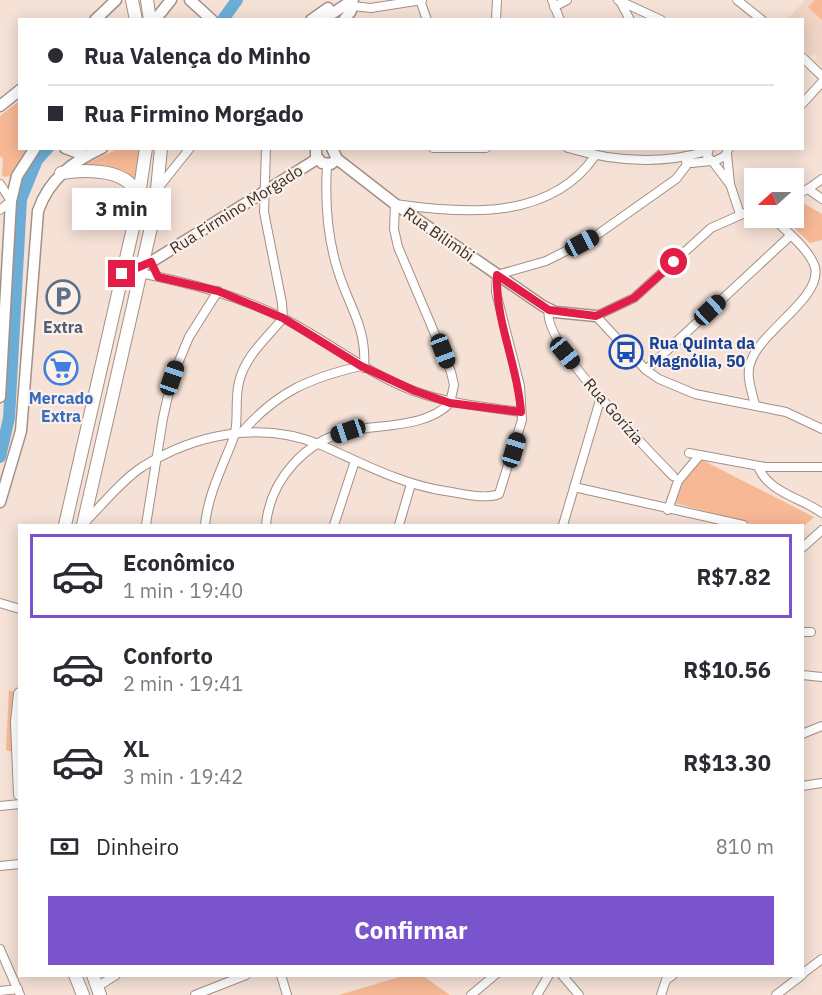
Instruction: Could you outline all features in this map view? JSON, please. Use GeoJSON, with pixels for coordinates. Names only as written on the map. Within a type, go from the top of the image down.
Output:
{"type":"FeatureCollection","features":[{"type":"Feature","properties":{"kind":"main road"},"geometry":{"type":"LineString","coordinates":[[97,18],[116,0]]}},
{"type":"Feature","properties":{"kind":"main road"},"geometry":{"type":"LineString","coordinates":[[132,0],[136,18]]}},
{"type":"Feature","properties":{"kind":"main road"},"geometry":{"type":"LineString","coordinates":[[147,0],[150,18]]}},
{"type":"Feature","properties":{"kind":"main road"},"geometry":{"type":"LineString","coordinates":[[157,18],[171,0]]}},
{"type":"Feature","properties":{"kind":"main road"},"geometry":{"type":"LineString","coordinates":[[190,0],[210,18]]}},
{"type":"Feature","properties":{"kind":"main road"},"geometry":{"type":"LineString","coordinates":[[326,18],[347,2]]}},
{"type":"Feature","properties":{"kind":"main road"},"geometry":{"type":"LineString","coordinates":[[326,18],[347,2]]}},
{"type":"Feature","properties":{"kind":"main road"},"geometry":{"type":"LineString","coordinates":[[315,18],[347,2]]}},
{"type":"Feature","properties":{"kind":"main road"},"geometry":{"type":"LineString","coordinates":[[345,18],[347,2]]}},
{"type":"Feature","properties":{"kind":"main road"},"geometry":{"type":"LineString","coordinates":[[0,106],[18,92]]}},
{"type":"Feature","properties":{"kind":"main road"},"geometry":{"type":"LineString","coordinates":[[0,398],[4,251],[11,201],[18,176],[34,150]]}},
{"type":"Feature","properties":{"kind":"main road"},"geometry":{"type":"LineString","coordinates":[[70,150],[86,156]]}},
{"type":"Feature","properties":{"kind":"main road"},"geometry":{"type":"LineString","coordinates":[[0,502],[21,430],[38,211],[47,190],[61,173],[98,150]]}},
{"type":"Feature","properties":{"kind":"main road"},"geometry":{"type":"LineString","coordinates":[[64,524],[139,198],[146,150]]}},
{"type":"Feature","properties":{"kind":"main road"},"geometry":{"type":"LineString","coordinates":[[83,524],[144,263],[159,188],[161,150]]}},
{"type":"Feature","properties":{"kind":"main road","name":"Rua Firmino Morgado"},"geometry":{"type":"LineString","coordinates":[[122,274],[328,154]]}},
{"type":"Feature","properties":{"kind":"main road","name":"Rua Bilimbi"},"geometry":{"type":"LineString","coordinates":[[328,154],[395,204],[546,308]]}},
{"type":"Feature","properties":{"kind":"main road"},"geometry":{"type":"LineString","coordinates":[[61,173],[85,171],[113,175],[132,186],[139,198]]}},
{"type":"Feature","properties":{"kind":"main road"},"geometry":{"type":"LineString","coordinates":[[546,308],[596,316]]}},
{"type":"Feature","properties":{"kind":"main road"},"geometry":{"type":"LineString","coordinates":[[18,713],[18,746]]}},
{"type":"Feature","properties":{"kind":"main road"},"geometry":{"type":"LineString","coordinates":[[76,977],[83,995]]}},
{"type":"Feature","properties":{"kind":"street"},"geometry":{"type":"LineString","coordinates":[[347,2],[371,8],[421,0],[426,18]]}},
{"type":"Feature","properties":{"kind":"street"},"geometry":{"type":"LineString","coordinates":[[496,18],[497,0]]}},
{"type":"Feature","properties":{"kind":"street"},"geometry":{"type":"LineString","coordinates":[[559,18],[553,4],[567,0]]}},
{"type":"Feature","properties":{"kind":"street"},"geometry":{"type":"LineString","coordinates":[[619,0],[629,18]]}},
{"type":"Feature","properties":{"kind":"street"},"geometry":{"type":"LineString","coordinates":[[619,0],[657,18]]}},
{"type":"Feature","properties":{"kind":"street"},"geometry":{"type":"LineString","coordinates":[[737,0],[760,18]]}},
{"type":"Feature","properties":{"kind":"street"},"geometry":{"type":"LineString","coordinates":[[804,59],[822,76]]}},
{"type":"Feature","properties":{"kind":"street"},"geometry":{"type":"LineString","coordinates":[[804,102],[822,82]]}},
{"type":"Feature","properties":{"kind":"street"},"geometry":{"type":"LineString","coordinates":[[159,188],[188,150]]}},
{"type":"Feature","properties":{"kind":"street"},"geometry":{"type":"LineString","coordinates":[[238,432],[237,397],[244,369],[257,348],[283,318],[282,303],[267,234],[264,201],[266,150]]}},
{"type":"Feature","properties":{"kind":"street"},"geometry":{"type":"LineString","coordinates":[[575,150],[627,161],[687,159],[711,161],[730,151],[730,184],[740,214]]}},
{"type":"Feature","properties":{"kind":"street"},"geometry":{"type":"LineString","coordinates":[[589,150],[595,156]]}},
{"type":"Feature","properties":{"kind":"street"},"geometry":{"type":"LineString","coordinates":[[84,524],[129,478],[158,459],[190,443],[238,432],[291,436],[319,444],[411,484],[478,495],[499,494],[519,436],[521,412],[520,386],[496,292],[497,275],[546,261],[594,237],[668,185],[687,159],[707,150]]}},
{"type":"Feature","properties":{"kind":"street"},"geometry":{"type":"LineString","coordinates":[[709,150],[711,161],[730,184]]}},
{"type":"Feature","properties":{"kind":"street"},"geometry":{"type":"LineString","coordinates":[[328,154],[327,208],[333,253],[365,341],[362,367]]}},
{"type":"Feature","properties":{"kind":"street"},"geometry":{"type":"LineString","coordinates":[[267,524],[271,500],[286,471],[319,444],[348,431],[410,422],[435,413],[450,403],[454,385],[451,372],[398,247],[394,229],[395,204],[463,212],[523,204],[549,195],[577,178],[595,156]]}},
{"type":"Feature","properties":{"kind":"street"},"geometry":{"type":"LineString","coordinates":[[804,191],[822,179]]}},
{"type":"Feature","properties":{"kind":"street"},"geometry":{"type":"LineString","coordinates":[[0,184],[11,201],[0,210]]}},
{"type":"Feature","properties":{"kind":"street"},"geometry":{"type":"LineString","coordinates":[[808,189],[822,199]]}},
{"type":"Feature","properties":{"kind":"street"},"geometry":{"type":"LineString","coordinates":[[744,213],[711,228],[634,298],[596,316],[646,370],[672,386],[695,394],[786,412],[822,429]]}},
{"type":"Feature","properties":{"kind":"street"},"geometry":{"type":"LineString","coordinates":[[755,405],[749,381],[750,364],[760,345],[804,300],[816,281],[811,259],[782,228]]}},
{"type":"Feature","properties":{"kind":"street"},"geometry":{"type":"LineString","coordinates":[[646,370],[790,236]]}},
{"type":"Feature","properties":{"kind":"street"},"geometry":{"type":"LineString","coordinates":[[144,263],[158,277],[218,291],[283,318],[389,381],[450,403],[521,412]]}},
{"type":"Feature","properties":{"kind":"street"},"geometry":{"type":"LineString","coordinates":[[144,263],[158,277]]}},
{"type":"Feature","properties":{"kind":"street"},"geometry":{"type":"LineString","coordinates":[[146,524],[167,397],[180,356],[218,291]]}},
{"type":"Feature","properties":{"kind":"street","name":"Rua Gorízia"},"geometry":{"type":"LineString","coordinates":[[546,308],[549,323],[565,353],[672,476]]}},
{"type":"Feature","properties":{"kind":"street"},"geometry":{"type":"LineString","coordinates":[[205,524],[211,492],[238,432],[280,396],[307,382],[362,367]]}},
{"type":"Feature","properties":{"kind":"street"},"geometry":{"type":"LineString","coordinates":[[563,524],[601,396]]}},
{"type":"Feature","properties":{"kind":"street"},"geometry":{"type":"LineString","coordinates":[[689,453],[758,466],[822,467]]}},
{"type":"Feature","properties":{"kind":"street"},"geometry":{"type":"LineString","coordinates":[[668,510],[678,481],[700,455]]}},
{"type":"Feature","properties":{"kind":"street"},"geometry":{"type":"LineString","coordinates":[[334,524],[355,461]]}},
{"type":"Feature","properties":{"kind":"street"},"geometry":{"type":"LineString","coordinates":[[758,466],[771,484],[822,513]]}},
{"type":"Feature","properties":{"kind":"street"},"geometry":{"type":"LineString","coordinates":[[399,524],[411,484]]}},
{"type":"Feature","properties":{"kind":"street"},"geometry":{"type":"LineString","coordinates":[[574,487],[738,524]]}},
{"type":"Feature","properties":{"kind":"street"},"geometry":{"type":"LineString","coordinates":[[804,546],[822,530]]}},
{"type":"Feature","properties":{"kind":"street"},"geometry":{"type":"LineString","coordinates":[[0,603],[18,608]]}},
{"type":"Feature","properties":{"kind":"street"},"geometry":{"type":"LineString","coordinates":[[804,675],[822,677]]}},
{"type":"Feature","properties":{"kind":"street"},"geometry":{"type":"LineString","coordinates":[[804,733],[822,726]]}},
{"type":"Feature","properties":{"kind":"street"},"geometry":{"type":"LineString","coordinates":[[804,786],[822,783]]}},
{"type":"Feature","properties":{"kind":"street"},"geometry":{"type":"LineString","coordinates":[[0,806],[18,804]]}},
{"type":"Feature","properties":{"kind":"street"},"geometry":{"type":"LineString","coordinates":[[0,866],[18,864]]}},
{"type":"Feature","properties":{"kind":"street"},"geometry":{"type":"LineString","coordinates":[[0,949],[19,992],[0,991]]}},
{"type":"Feature","properties":{"kind":"street"},"geometry":{"type":"LineString","coordinates":[[804,973],[822,959]]}},
{"type":"Feature","properties":{"kind":"street"},"geometry":{"type":"LineString","coordinates":[[99,991],[114,977]]}},
{"type":"Feature","properties":{"kind":"street"},"geometry":{"type":"LineString","coordinates":[[195,995],[216,991],[242,977]]}},
{"type":"Feature","properties":{"kind":"street"},"geometry":{"type":"LineString","coordinates":[[282,977],[287,995]]}},
{"type":"Feature","properties":{"kind":"street"},"geometry":{"type":"LineString","coordinates":[[471,995],[493,977]]}},
{"type":"Feature","properties":{"kind":"street"},"geometry":{"type":"LineString","coordinates":[[537,995],[548,977]]}},
{"type":"Feature","properties":{"kind":"street"},"geometry":{"type":"LineString","coordinates":[[564,977],[579,995]]}},
{"type":"Feature","properties":{"kind":"street"},"geometry":{"type":"LineString","coordinates":[[776,995],[799,977]]}},
{"type":"Feature","properties":{"kind":"street"},"geometry":{"type":"LineString","coordinates":[[661,995],[664,978]]}},
{"type":"Feature","properties":{"kind":"shaded area"},"geometry":{"type":"Polygon","coordinates":[[[805,0],[822,0],[822,66],[814,61],[818,58],[814,54],[810,57],[804,51],[804,18],[789,18],[805,0]]]}},
{"type":"Feature","properties":{"kind":"shaded area"},"geometry":{"type":"Polygon","coordinates":[[[815,0],[822,0],[822,20],[808,7],[815,0]]]}},
{"type":"Feature","properties":{"kind":"shaded area"},"geometry":{"type":"Polygon","coordinates":[[[18,102],[18,150],[26,150],[11,176],[4,177],[2,175],[3,158],[0,156],[0,116],[18,102]]]}},
{"type":"Feature","properties":{"kind":"shaded area"},"geometry":{"type":"Polygon","coordinates":[[[116,150],[140,150],[137,184],[121,172],[81,166],[116,150]]]}},
{"type":"Feature","properties":{"kind":"shaded area"},"geometry":{"type":"Polygon","coordinates":[[[804,204],[822,214],[822,240],[810,243],[794,228],[804,228],[804,204]]]}},
{"type":"Feature","properties":{"kind":"shaded area"},"geometry":{"type":"Polygon","coordinates":[[[702,460],[814,517],[804,526],[804,524],[751,524],[675,503],[683,482],[702,460]]]}},
{"type":"Feature","properties":{"kind":"shaded area"},"geometry":{"type":"Polygon","coordinates":[[[9,690],[15,693],[13,752],[6,750],[9,690]]]}},
{"type":"Feature","properties":{"kind":"shaded area"},"geometry":{"type":"Polygon","coordinates":[[[399,977],[425,977],[450,995],[339,995],[399,977]]]}},
{"type":"Feature","properties":{"kind":"waterway"},"geometry":{"type":"LineString","coordinates":[[224,18],[237,0]]}},
{"type":"Feature","properties":{"kind":"waterway"},"geometry":{"type":"LineString","coordinates":[[0,457],[9,418],[21,199],[37,160],[46,150]]}},
{"type":"Feature","properties":{"kind":"place","name":"Extra"},"geometry":{"type":"Point","coordinates":[63,297]}},
{"type":"Feature","properties":{"kind":"place","name":"Rua Quinta da Magnólia, 50"},"geometry":{"type":"Point","coordinates":[626,352]}},
{"type":"Feature","properties":{"kind":"place","name":"Mercado Extra"},"geometry":{"type":"Point","coordinates":[61,368]}},
{"type":"Feature","properties":{"kind":"route"},"geometry":{"type":"LineString","coordinates":[[122,274],[134,267],[151,262],[158,277],[218,291],[283,318],[389,381],[450,403],[521,412],[520,386],[496,292],[497,275],[549,310],[596,316],[634,298],[674,262]]}}]}
